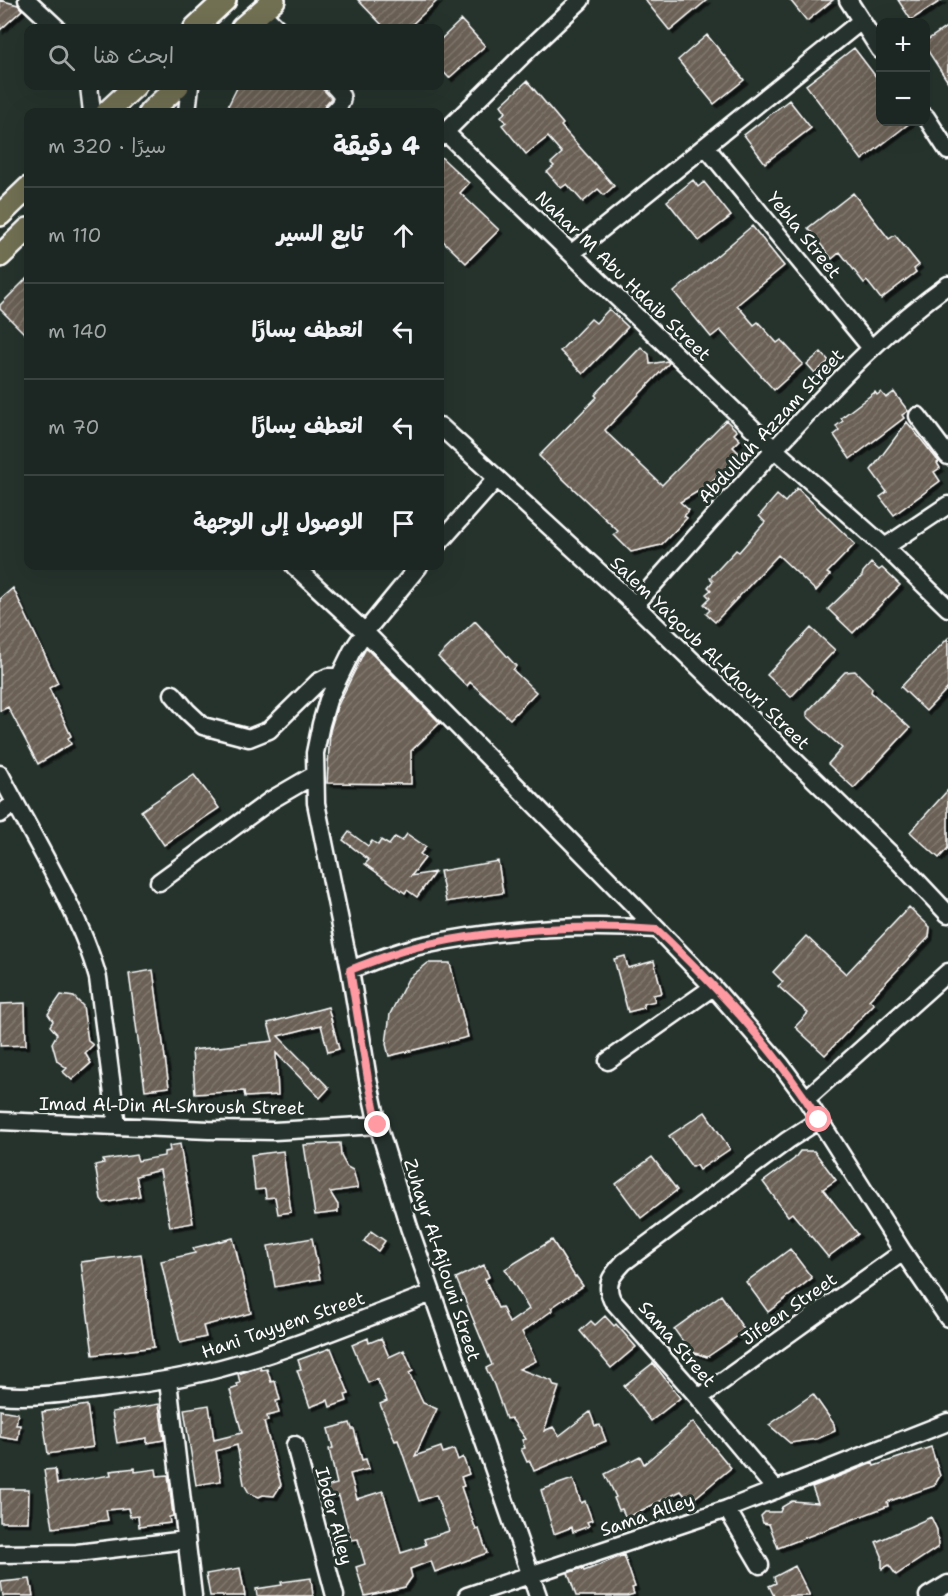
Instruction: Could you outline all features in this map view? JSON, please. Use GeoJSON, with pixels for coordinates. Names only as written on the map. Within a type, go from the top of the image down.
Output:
{"type":"FeatureCollection","features":[{"type":"Feature","properties":{"kind":"main road"},"geometry":{"type":"LineString","coordinates":[[199,24],[225,0]]}},
{"type":"Feature","properties":{"kind":"main road"},"geometry":{"type":"LineString","coordinates":[[247,24],[268,6]]}},
{"type":"Feature","properties":{"kind":"main road"},"geometry":{"type":"LineString","coordinates":[[111,108],[131,90]]}},
{"type":"Feature","properties":{"kind":"main road"},"geometry":{"type":"LineString","coordinates":[[154,108],[174,90]]}},
{"type":"Feature","properties":{"kind":"main road"},"geometry":{"type":"LineString","coordinates":[[0,215],[24,192]]}},
{"type":"Feature","properties":{"kind":"main road"},"geometry":{"type":"LineString","coordinates":[[0,256],[24,233]]}},
{"type":"Feature","properties":{"kind":"street"},"geometry":{"type":"LineString","coordinates":[[27,0],[53,24]]}},
{"type":"Feature","properties":{"kind":"street"},"geometry":{"type":"LineString","coordinates":[[444,133],[581,0]]}},
{"type":"Feature","properties":{"kind":"street"},"geometry":{"type":"LineString","coordinates":[[848,0],[876,44]]}},
{"type":"Feature","properties":{"kind":"street"},"geometry":{"type":"LineString","coordinates":[[268,6],[275,24]]}},
{"type":"Feature","properties":{"kind":"street"},"geometry":{"type":"LineString","coordinates":[[572,253],[861,21]]}},
{"type":"Feature","properties":{"kind":"street"},"geometry":{"type":"LineString","coordinates":[[89,90],[92,108]]}},
{"type":"Feature","properties":{"kind":"street"},"geometry":{"type":"LineString","coordinates":[[187,108],[190,90]]}},
{"type":"Feature","properties":{"kind":"street"},"geometry":{"type":"LineString","coordinates":[[337,108],[342,98],[338,90]]}},
{"type":"Feature","properties":{"kind":"street"},"geometry":{"type":"LineString","coordinates":[[930,123],[948,151]]}},
{"type":"Feature","properties":{"kind":"street","name":"Nahar M Abu Hdaib Street"},"geometry":{"type":"LineString","coordinates":[[444,137],[572,253],[774,449],[885,547],[948,608]]}},
{"type":"Feature","properties":{"kind":"street","name":"Yebla Street"},"geometry":{"type":"LineString","coordinates":[[706,147],[871,348]]}},
{"type":"Feature","properties":{"kind":"street","name":"Abdullah Azzam Street"},"geometry":{"type":"LineString","coordinates":[[635,606],[774,449],[871,348],[924,302],[948,285]]}},
{"type":"Feature","properties":{"kind":"street"},"geometry":{"type":"LineString","coordinates":[[918,416],[948,456]]}},
{"type":"Feature","properties":{"kind":"street","name":"Salem Ya'qoub Al-Khouri Street"},"geometry":{"type":"LineString","coordinates":[[444,430],[635,606],[901,864],[948,914]]}},
{"type":"Feature","properties":{"kind":"street"},"geometry":{"type":"LineString","coordinates":[[444,538],[496,479]]}},
{"type":"Feature","properties":{"kind":"street"},"geometry":{"type":"LineString","coordinates":[[885,547],[948,505]]}},
{"type":"Feature","properties":{"kind":"street"},"geometry":{"type":"LineString","coordinates":[[298,570],[365,632],[713,987],[781,1065],[806,1099],[903,1252],[948,1318]]}},
{"type":"Feature","properties":{"kind":"street","name":"Zuhayr Al-Ajlouni Street"},"geometry":{"type":"LineString","coordinates":[[416,570],[365,632],[338,677],[321,724],[315,753],[314,775],[320,827],[350,970],[378,1125],[409,1227],[538,1596]]}},
{"type":"Feature","properties":{"kind":"street"},"geometry":{"type":"LineString","coordinates":[[173,694],[203,726],[249,738],[269,730],[318,682],[328,677],[338,677]]}},
{"type":"Feature","properties":{"kind":"street"},"geometry":{"type":"LineString","coordinates":[[0,774],[64,897],[92,958],[98,978],[117,1126]]}},
{"type":"Feature","properties":{"kind":"street"},"geometry":{"type":"LineString","coordinates":[[159,882],[271,800],[314,775]]}},
{"type":"Feature","properties":{"kind":"street"},"geometry":{"type":"LineString","coordinates":[[0,814],[15,803]]}},
{"type":"Feature","properties":{"kind":"street"},"geometry":{"type":"LineString","coordinates":[[350,970],[422,945],[473,937],[557,928],[610,926],[657,930]]}},
{"type":"Feature","properties":{"kind":"street"},"geometry":{"type":"LineString","coordinates":[[806,1099],[948,972]]}},
{"type":"Feature","properties":{"kind":"street"},"geometry":{"type":"LineString","coordinates":[[608,1061],[713,987]]}},
{"type":"Feature","properties":{"kind":"street","name":"Sama Street"},"geometry":{"type":"LineString","coordinates":[[776,1490],[699,1398],[612,1300],[608,1292],[608,1284],[624,1262],[788,1140],[819,1120]]}},
{"type":"Feature","properties":{"kind":"street","name":"Imad Al-Din Al-Shroush Street"},"geometry":{"type":"LineString","coordinates":[[0,1121],[274,1131],[378,1125]]}},
{"type":"Feature","properties":{"kind":"street","name":"Jifeen Street"},"geometry":{"type":"LineString","coordinates":[[699,1398],[903,1252]]}},
{"type":"Feature","properties":{"kind":"street","name":"Hani Tayyem Street"},"geometry":{"type":"LineString","coordinates":[[0,1395],[52,1394],[168,1381],[267,1354],[432,1293]]}},
{"type":"Feature","properties":{"kind":"street"},"geometry":{"type":"LineString","coordinates":[[168,1381],[193,1596]]}},
{"type":"Feature","properties":{"kind":"street"},"geometry":{"type":"LineString","coordinates":[[776,1490],[948,1422]]}},
{"type":"Feature","properties":{"kind":"street","name":"Ibder Alley"},"geometry":{"type":"LineString","coordinates":[[295,1445],[335,1596]]}},
{"type":"Feature","properties":{"kind":"street","name":"Sama Alley"},"geometry":{"type":"LineString","coordinates":[[467,1596],[727,1509],[776,1490]]}},
{"type":"Feature","properties":{"kind":"street"},"geometry":{"type":"LineString","coordinates":[[727,1509],[760,1565]]}},
{"type":"Feature","properties":{"kind":"street"},"geometry":{"type":"LineString","coordinates":[[0,1554],[77,1553],[186,1540]]}},
{"type":"Feature","properties":{"kind":"street"},"geometry":{"type":"LineString","coordinates":[[928,1596],[948,1584]]}},
{"type":"Feature","properties":{"kind":"building"},"geometry":{"type":"Polygon","coordinates":[[[0,0],[18,5],[22,10],[0,30],[0,0]]]}},
{"type":"Feature","properties":{"kind":"building"},"geometry":{"type":"Polygon","coordinates":[[[358,0],[438,0],[412,24],[381,24],[358,0]]]}},
{"type":"Feature","properties":{"kind":"building"},"geometry":{"type":"Polygon","coordinates":[[[645,0],[707,0],[670,31],[645,0]]]}},
{"type":"Feature","properties":{"kind":"building"},"geometry":{"type":"Polygon","coordinates":[[[790,0],[833,0],[807,21],[790,0]]]}},
{"type":"Feature","properties":{"kind":"building"},"geometry":{"type":"Polygon","coordinates":[[[898,0],[942,0],[914,18],[910,18],[898,0]]]}},
{"type":"Feature","properties":{"kind":"building"},"geometry":{"type":"Polygon","coordinates":[[[461,20],[485,46],[449,78],[444,72],[444,36],[461,20]]]}},
{"type":"Feature","properties":{"kind":"building"},"geometry":{"type":"Polygon","coordinates":[[[948,26],[948,82],[930,54],[930,38],[948,26]]]}},
{"type":"Feature","properties":{"kind":"building"},"geometry":{"type":"Polygon","coordinates":[[[707,35],[744,80],[714,104],[678,60],[707,35]]]}},
{"type":"Feature","properties":{"kind":"building"},"geometry":{"type":"Polygon","coordinates":[[[854,48],[876,77],[876,126],[906,126],[862,160],[806,85],[854,48]]]}},
{"type":"Feature","properties":{"kind":"building"},"geometry":{"type":"Polygon","coordinates":[[[527,81],[563,124],[561,126],[614,186],[604,195],[598,189],[583,202],[567,184],[561,188],[547,172],[554,166],[551,163],[562,153],[548,137],[526,154],[502,125],[506,122],[501,116],[506,112],[501,105],[527,81]]]}},
{"type":"Feature","properties":{"kind":"building"},"geometry":{"type":"Polygon","coordinates":[[[236,90],[324,90],[331,98],[324,108],[227,108],[236,90]]]}},
{"type":"Feature","properties":{"kind":"building"},"geometry":{"type":"Polygon","coordinates":[[[789,100],[811,128],[765,163],[744,135],[789,100]]]}},
{"type":"Feature","properties":{"kind":"building"},"geometry":{"type":"Polygon","coordinates":[[[444,160],[469,183],[460,193],[499,230],[466,263],[444,242],[444,160]]]}},
{"type":"Feature","properties":{"kind":"building"},"geometry":{"type":"Polygon","coordinates":[[[693,180],[698,187],[704,182],[731,216],[699,241],[667,201],[693,180]]]}},
{"type":"Feature","properties":{"kind":"building"},"geometry":{"type":"Polygon","coordinates":[[[853,193],[889,239],[895,235],[919,265],[914,269],[916,272],[881,299],[867,281],[864,283],[840,252],[832,259],[808,228],[853,193]]]}},
{"type":"Feature","properties":{"kind":"building"},"geometry":{"type":"Polygon","coordinates":[[[752,226],[784,266],[737,305],[754,325],[758,322],[777,343],[781,340],[803,364],[774,390],[720,330],[711,337],[674,292],[752,226]]]}},
{"type":"Feature","properties":{"kind":"building"},"geometry":{"type":"Polygon","coordinates":[[[24,281],[24,333],[0,309],[0,305],[24,281]]]}},
{"type":"Feature","properties":{"kind":"building"},"geometry":{"type":"Polygon","coordinates":[[[609,309],[628,327],[583,374],[560,351],[591,319],[596,323],[609,309]]]}},
{"type":"Feature","properties":{"kind":"building"},"geometry":{"type":"Polygon","coordinates":[[[641,347],[649,354],[650,364],[667,361],[669,363],[605,430],[608,434],[662,485],[726,420],[737,431],[734,434],[740,440],[733,447],[740,454],[709,485],[680,502],[689,510],[684,516],[687,518],[661,545],[631,552],[614,535],[618,531],[539,456],[597,397],[595,395],[641,347]]]}},
{"type":"Feature","properties":{"kind":"building"},"geometry":{"type":"Polygon","coordinates":[[[821,352],[829,361],[815,373],[807,364],[821,352]]]}},
{"type":"Feature","properties":{"kind":"building"},"geometry":{"type":"Polygon","coordinates":[[[875,392],[877,395],[881,392],[886,398],[894,392],[908,411],[902,415],[904,418],[850,459],[834,435],[839,431],[836,426],[843,421],[841,418],[875,392]]]}},
{"type":"Feature","properties":{"kind":"building"},"geometry":{"type":"Polygon","coordinates":[[[907,422],[939,462],[937,463],[940,468],[934,472],[940,481],[894,515],[880,497],[887,492],[871,470],[907,422]]]}},
{"type":"Feature","properties":{"kind":"building"},"geometry":{"type":"Polygon","coordinates":[[[797,488],[855,544],[827,573],[830,575],[816,591],[778,555],[715,622],[706,614],[710,610],[704,604],[710,598],[706,594],[711,590],[708,587],[713,581],[710,578],[736,550],[739,552],[765,522],[759,516],[777,495],[785,502],[797,488]]]}},
{"type":"Feature","properties":{"kind":"building"},"geometry":{"type":"Polygon","coordinates":[[[871,563],[879,570],[882,568],[900,585],[853,633],[828,609],[862,576],[871,563]]]}},
{"type":"Feature","properties":{"kind":"building"},"geometry":{"type":"Polygon","coordinates":[[[13,588],[58,683],[49,688],[71,736],[68,738],[71,744],[38,764],[8,707],[0,711],[0,599],[13,588]]]}},
{"type":"Feature","properties":{"kind":"building"},"geometry":{"type":"Polygon","coordinates":[[[475,621],[516,666],[513,670],[536,692],[510,719],[470,682],[467,686],[438,657],[475,621]]]}},
{"type":"Feature","properties":{"kind":"building"},"geometry":{"type":"Polygon","coordinates":[[[811,628],[835,650],[791,697],[767,675],[811,628]]]}},
{"type":"Feature","properties":{"kind":"building"},"geometry":{"type":"Polygon","coordinates":[[[948,638],[948,688],[926,711],[901,687],[948,638]]]}},
{"type":"Feature","properties":{"kind":"building"},"geometry":{"type":"Polygon","coordinates":[[[366,648],[440,723],[411,751],[411,784],[327,783],[330,731],[337,707],[366,648]]]}},
{"type":"Feature","properties":{"kind":"building"},"geometry":{"type":"Polygon","coordinates":[[[855,671],[872,688],[871,692],[910,728],[854,788],[828,764],[842,748],[807,716],[807,712],[845,672],[855,671]]]}},
{"type":"Feature","properties":{"kind":"building"},"geometry":{"type":"Polygon","coordinates":[[[194,775],[219,808],[164,845],[141,811],[194,775]]]}},
{"type":"Feature","properties":{"kind":"building"},"geometry":{"type":"Polygon","coordinates":[[[948,790],[948,848],[939,858],[910,832],[948,790]]]}},
{"type":"Feature","properties":{"kind":"building"},"geometry":{"type":"Polygon","coordinates":[[[349,832],[368,846],[372,841],[378,845],[381,840],[389,845],[395,837],[402,841],[407,834],[426,847],[420,854],[425,858],[411,876],[435,872],[417,897],[407,890],[405,893],[365,864],[369,860],[343,840],[349,832]]]}},
{"type":"Feature","properties":{"kind":"building"},"geometry":{"type":"Polygon","coordinates":[[[498,861],[503,893],[446,902],[440,871],[498,861]]]}},
{"type":"Feature","properties":{"kind":"building"},"geometry":{"type":"Polygon","coordinates":[[[909,907],[930,927],[929,937],[869,1000],[874,1004],[825,1055],[795,1027],[808,1013],[778,986],[783,982],[773,972],[806,936],[846,974],[909,907]]]}},
{"type":"Feature","properties":{"kind":"building"},"geometry":{"type":"Polygon","coordinates":[[[625,956],[628,968],[654,961],[662,993],[653,995],[655,1001],[643,1004],[644,1008],[628,1012],[614,959],[625,956]]]}},
{"type":"Feature","properties":{"kind":"building"},"geometry":{"type":"Polygon","coordinates":[[[428,963],[450,963],[468,1037],[389,1056],[386,1044],[390,1014],[408,979],[428,963]]]}},
{"type":"Feature","properties":{"kind":"building"},"geometry":{"type":"Polygon","coordinates":[[[153,970],[169,1087],[145,1090],[129,974],[153,970]]]}},
{"type":"Feature","properties":{"kind":"building"},"geometry":{"type":"Polygon","coordinates":[[[61,995],[74,997],[83,1006],[88,1041],[93,1045],[85,1053],[91,1063],[72,1080],[63,1072],[67,1068],[57,1061],[52,1043],[57,1034],[50,1026],[53,1021],[48,1014],[61,995]]]}},
{"type":"Feature","properties":{"kind":"building"},"geometry":{"type":"Polygon","coordinates":[[[25,1003],[26,1045],[0,1046],[0,1004],[25,1003]]]}},
{"type":"Feature","properties":{"kind":"building"},"geometry":{"type":"Polygon","coordinates":[[[328,1007],[339,1049],[328,1052],[321,1025],[278,1036],[329,1088],[320,1098],[276,1053],[278,1095],[245,1097],[244,1091],[195,1094],[192,1050],[273,1041],[268,1023],[328,1007]]]}},
{"type":"Feature","properties":{"kind":"building"},"geometry":{"type":"Polygon","coordinates":[[[705,1112],[730,1149],[699,1170],[696,1165],[692,1167],[669,1136],[705,1112]]]}},
{"type":"Feature","properties":{"kind":"building"},"geometry":{"type":"Polygon","coordinates":[[[340,1143],[341,1156],[347,1167],[353,1170],[358,1188],[330,1192],[338,1205],[338,1212],[315,1215],[304,1145],[340,1143]]]}},
{"type":"Feature","properties":{"kind":"building"},"geometry":{"type":"Polygon","coordinates":[[[180,1144],[193,1223],[170,1227],[160,1170],[136,1176],[140,1196],[104,1203],[101,1199],[95,1165],[104,1163],[103,1160],[136,1155],[138,1161],[164,1156],[164,1152],[170,1151],[169,1146],[180,1144]]]}},
{"type":"Feature","properties":{"kind":"building"},"geometry":{"type":"Polygon","coordinates":[[[283,1151],[291,1212],[278,1214],[275,1197],[266,1198],[265,1189],[255,1190],[251,1155],[283,1151]]]}},
{"type":"Feature","properties":{"kind":"building"},"geometry":{"type":"Polygon","coordinates":[[[800,1151],[814,1151],[836,1180],[823,1189],[858,1234],[828,1257],[792,1213],[788,1216],[763,1182],[794,1159],[800,1151]]]}},
{"type":"Feature","properties":{"kind":"building"},"geometry":{"type":"Polygon","coordinates":[[[652,1157],[677,1190],[641,1218],[616,1184],[652,1157]]]}},
{"type":"Feature","properties":{"kind":"building"},"geometry":{"type":"Polygon","coordinates":[[[371,1231],[385,1241],[378,1251],[364,1241],[371,1231]]]}},
{"type":"Feature","properties":{"kind":"building"},"geometry":{"type":"Polygon","coordinates":[[[233,1238],[251,1313],[203,1326],[206,1337],[180,1343],[161,1261],[195,1253],[193,1248],[233,1238]]]}},
{"type":"Feature","properties":{"kind":"building"},"geometry":{"type":"Polygon","coordinates":[[[312,1238],[320,1279],[275,1287],[268,1246],[312,1238]]]}},
{"type":"Feature","properties":{"kind":"building"},"geometry":{"type":"Polygon","coordinates":[[[552,1240],[583,1286],[522,1332],[536,1361],[519,1369],[552,1381],[554,1386],[559,1387],[544,1431],[553,1427],[559,1436],[590,1412],[595,1426],[600,1425],[606,1441],[534,1471],[521,1449],[525,1448],[522,1440],[526,1439],[511,1418],[506,1419],[486,1368],[492,1365],[456,1278],[484,1265],[489,1277],[485,1279],[498,1308],[502,1307],[509,1323],[529,1309],[505,1269],[552,1240]]]}},
{"type":"Feature","properties":{"kind":"building"},"geometry":{"type":"Polygon","coordinates":[[[790,1249],[812,1278],[768,1312],[746,1282],[790,1249]]]}},
{"type":"Feature","properties":{"kind":"building"},"geometry":{"type":"Polygon","coordinates":[[[141,1254],[154,1347],[93,1355],[81,1262],[141,1254]]]}},
{"type":"Feature","properties":{"kind":"building"},"geometry":{"type":"Polygon","coordinates":[[[721,1295],[745,1331],[707,1357],[695,1353],[687,1347],[674,1329],[721,1295]]]}},
{"type":"Feature","properties":{"kind":"building"},"geometry":{"type":"Polygon","coordinates":[[[605,1316],[614,1326],[616,1324],[636,1347],[611,1368],[580,1331],[591,1321],[595,1325],[605,1316]]]}},
{"type":"Feature","properties":{"kind":"building"},"geometry":{"type":"Polygon","coordinates":[[[368,1338],[369,1343],[381,1338],[389,1357],[404,1350],[413,1371],[409,1373],[423,1403],[437,1409],[415,1456],[441,1447],[443,1453],[454,1449],[458,1460],[463,1457],[469,1474],[461,1477],[464,1486],[461,1487],[476,1530],[479,1529],[487,1553],[435,1572],[431,1561],[410,1569],[412,1577],[405,1587],[365,1596],[356,1567],[365,1564],[358,1539],[351,1540],[339,1496],[327,1498],[325,1487],[337,1484],[329,1449],[333,1448],[328,1429],[350,1423],[354,1429],[362,1460],[366,1459],[369,1469],[350,1474],[357,1499],[383,1491],[401,1553],[426,1545],[424,1539],[449,1531],[436,1495],[419,1501],[398,1440],[395,1441],[380,1404],[387,1401],[377,1379],[368,1383],[352,1345],[368,1338]]]}},
{"type":"Feature","properties":{"kind":"building"},"geometry":{"type":"Polygon","coordinates":[[[331,1348],[349,1394],[345,1395],[347,1401],[330,1407],[328,1400],[310,1407],[297,1370],[301,1369],[298,1360],[331,1348]]]}},
{"type":"Feature","properties":{"kind":"building"},"geometry":{"type":"Polygon","coordinates":[[[653,1363],[680,1398],[651,1421],[624,1386],[653,1363]]]}},
{"type":"Feature","properties":{"kind":"building"},"geometry":{"type":"Polygon","coordinates":[[[260,1367],[261,1370],[267,1369],[271,1382],[275,1381],[280,1400],[276,1401],[279,1413],[267,1416],[268,1421],[264,1422],[281,1485],[274,1496],[259,1497],[249,1493],[244,1484],[237,1445],[216,1451],[221,1481],[196,1485],[184,1409],[209,1405],[214,1440],[242,1433],[230,1390],[238,1387],[237,1384],[240,1383],[238,1374],[260,1367]]]}},
{"type":"Feature","properties":{"kind":"building"},"geometry":{"type":"Polygon","coordinates":[[[813,1394],[834,1424],[835,1431],[817,1439],[790,1443],[769,1425],[813,1394]]]}},
{"type":"Feature","properties":{"kind":"building"},"geometry":{"type":"Polygon","coordinates":[[[159,1404],[164,1440],[147,1443],[147,1438],[117,1443],[112,1412],[159,1404]]]}},
{"type":"Feature","properties":{"kind":"building"},"geometry":{"type":"Polygon","coordinates":[[[87,1405],[93,1447],[48,1454],[42,1412],[87,1405]]]}},
{"type":"Feature","properties":{"kind":"building"},"geometry":{"type":"Polygon","coordinates":[[[0,1410],[18,1413],[16,1425],[20,1425],[18,1440],[0,1437],[0,1410]]]}},
{"type":"Feature","properties":{"kind":"building"},"geometry":{"type":"Polygon","coordinates":[[[693,1422],[731,1468],[690,1502],[681,1491],[626,1518],[622,1509],[619,1510],[614,1498],[616,1497],[605,1474],[640,1456],[644,1464],[693,1422]]]}},
{"type":"Feature","properties":{"kind":"building"},"geometry":{"type":"Polygon","coordinates":[[[931,1447],[940,1476],[934,1486],[887,1502],[888,1506],[778,1548],[769,1524],[763,1523],[761,1516],[765,1512],[780,1512],[782,1507],[792,1501],[818,1503],[812,1487],[873,1463],[874,1466],[931,1447]]]}},
{"type":"Feature","properties":{"kind":"building"},"geometry":{"type":"Polygon","coordinates":[[[135,1468],[135,1472],[156,1469],[157,1476],[168,1475],[173,1516],[169,1517],[170,1523],[139,1527],[138,1516],[130,1517],[128,1508],[106,1510],[108,1520],[53,1528],[44,1470],[55,1469],[57,1484],[111,1475],[110,1471],[135,1468]]]}},
{"type":"Feature","properties":{"kind":"building"},"geometry":{"type":"Polygon","coordinates":[[[573,1479],[581,1503],[585,1501],[592,1520],[587,1522],[589,1526],[573,1532],[572,1527],[554,1534],[541,1490],[573,1479]]]}},
{"type":"Feature","properties":{"kind":"building"},"geometry":{"type":"Polygon","coordinates":[[[0,1489],[29,1489],[28,1522],[0,1522],[0,1489]]]}},
{"type":"Feature","properties":{"kind":"building"},"geometry":{"type":"Polygon","coordinates":[[[931,1517],[937,1530],[938,1547],[896,1575],[889,1565],[882,1569],[882,1556],[876,1542],[931,1517]]]}},
{"type":"Feature","properties":{"kind":"building"},"geometry":{"type":"Polygon","coordinates":[[[624,1555],[635,1587],[632,1588],[634,1594],[576,1596],[568,1573],[582,1568],[584,1571],[624,1555]]]}},
{"type":"Feature","properties":{"kind":"building"},"geometry":{"type":"Polygon","coordinates":[[[795,1566],[810,1596],[774,1596],[769,1586],[776,1583],[774,1577],[795,1566]]]}},
{"type":"Feature","properties":{"kind":"building"},"geometry":{"type":"Polygon","coordinates":[[[240,1568],[245,1596],[210,1596],[206,1574],[240,1568]]]}},
{"type":"Feature","properties":{"kind":"building"},"geometry":{"type":"Polygon","coordinates":[[[311,1578],[313,1596],[257,1596],[256,1589],[282,1585],[281,1582],[311,1578]]]}},
{"type":"Feature","properties":{"kind":"building"},"geometry":{"type":"Polygon","coordinates":[[[30,1579],[33,1596],[3,1596],[1,1582],[30,1579]]]}},
{"type":"Feature","properties":{"kind":"route"},"geometry":{"type":"LineString","coordinates":[[378,1125],[350,970],[422,945],[557,928],[610,926],[657,930],[748,1026],[781,1065],[819,1120]]}}]}
